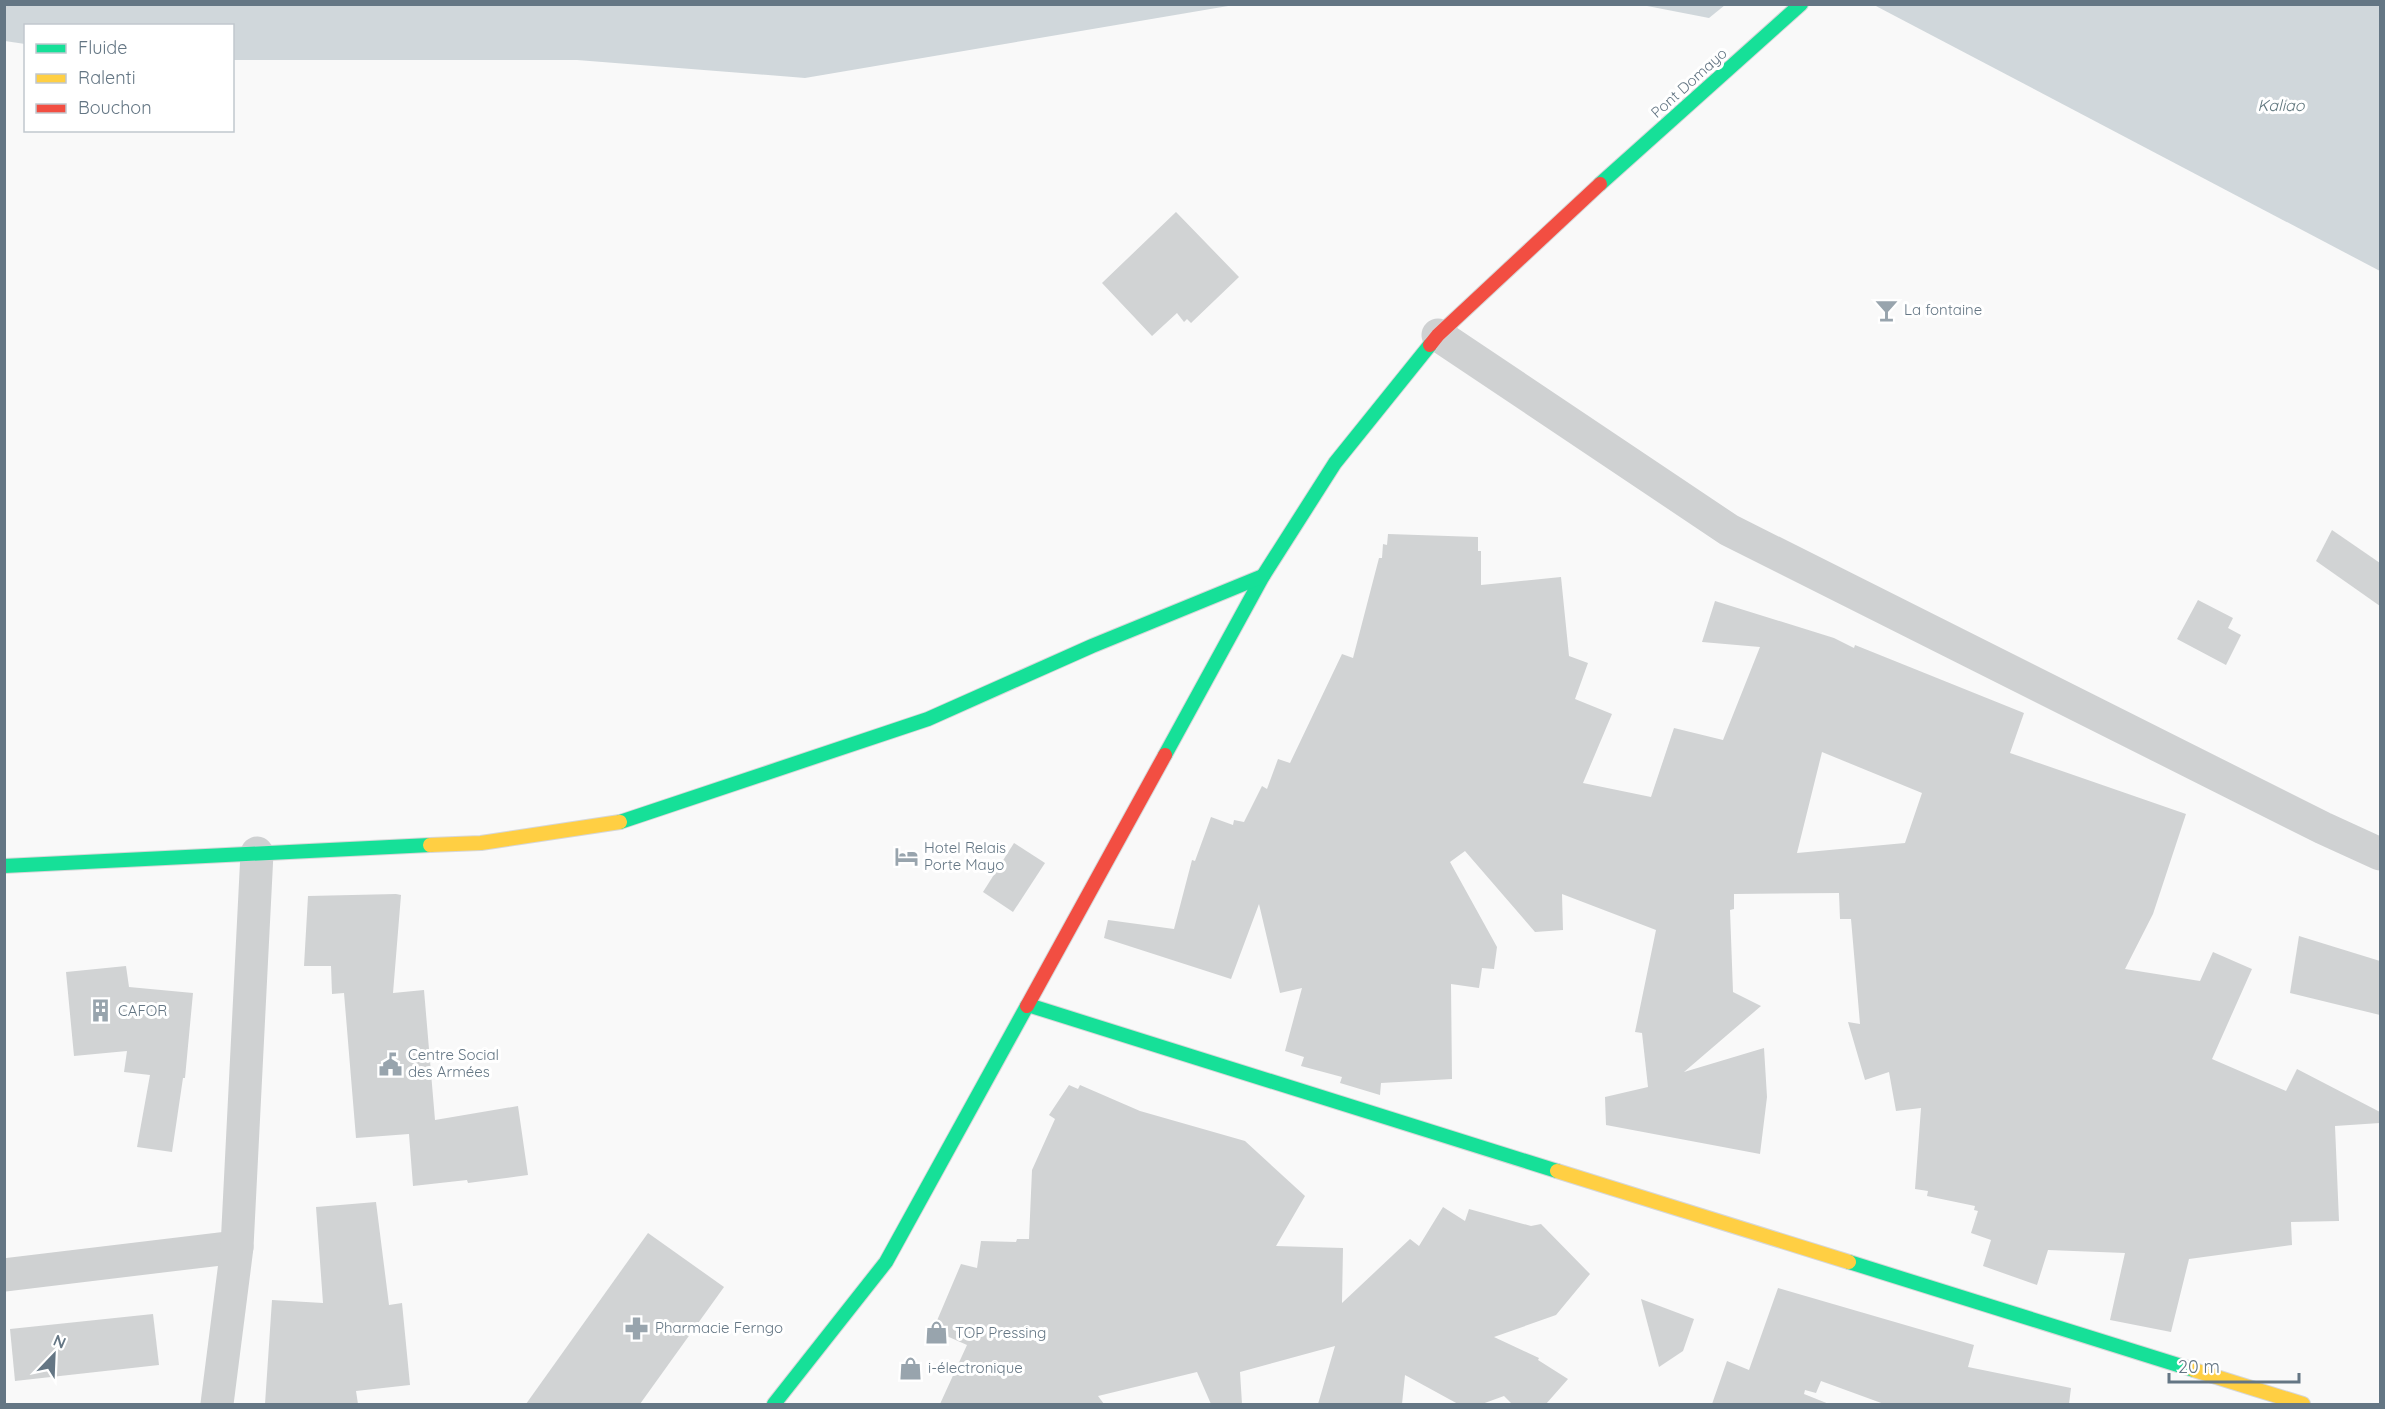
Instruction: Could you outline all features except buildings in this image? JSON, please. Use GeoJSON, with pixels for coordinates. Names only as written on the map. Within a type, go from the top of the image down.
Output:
{"type":"FeatureCollection","features":[{"type":"Feature","properties":{"kind":"street","name":"Pont Domayo"},"geometry":{"type":"LineString","coordinates":[[774,1404],[886,1262],[1263,576],[1335,463],[1438,336],[1598,186],[1801,4]]}},
{"type":"Feature","properties":{"kind":"street"},"geometry":{"type":"LineString","coordinates":[[1438,336],[1729,530],[2313,823],[2380,854]]}},
{"type":"Feature","properties":{"kind":"street"},"geometry":{"type":"LineString","coordinates":[[4,866],[481,843],[626,821],[928,719],[1092,646],[1263,576]]}},
{"type":"Feature","properties":{"kind":"street"},"geometry":{"type":"LineString","coordinates":[[217,1404],[237,1247],[257,853]]}},
{"type":"Feature","properties":{"kind":"street"},"geometry":{"type":"LineString","coordinates":[[1028,1005],[2303,1404]]}},
{"type":"Feature","properties":{"kind":"street"},"geometry":{"type":"LineString","coordinates":[[4,1275],[237,1247]]}},
{"type":"Feature","properties":{"kind":"water"},"geometry":{"type":"Polygon","coordinates":[[[5,4],[1234,5],[805,78],[577,60],[234,60],[234,24],[24,24],[24,44],[5,41],[5,4]]]}},
{"type":"Feature","properties":{"kind":"water"},"geometry":{"type":"Polygon","coordinates":[[[1642,5],[1725,5],[1709,18],[1642,5]]]}},
{"type":"Feature","properties":{"kind":"water","name":"Kaliao"},"geometry":{"type":"Polygon","coordinates":[[[1874,5],[2380,5],[2380,271],[1874,5]]]}},
{"type":"Feature","properties":{"kind":"traffic: fast"},"geometry":{"type":"LineString","coordinates":[[1600,184],[1801,4]]}},
{"type":"Feature","properties":{"kind":"traffic: fast"},"geometry":{"type":"LineString","coordinates":[[1165,755],[1263,576],[1335,463],[1430,345]]}},
{"type":"Feature","properties":{"kind":"traffic: fast"},"geometry":{"type":"LineString","coordinates":[[620,822],[928,719],[1092,646],[1263,576]]}},
{"type":"Feature","properties":{"kind":"traffic: fast"},"geometry":{"type":"LineString","coordinates":[[4,866],[430,845]]}},
{"type":"Feature","properties":{"kind":"traffic: fast"},"geometry":{"type":"LineString","coordinates":[[1028,1005],[1557,1171]]}},
{"type":"Feature","properties":{"kind":"traffic: fast"},"geometry":{"type":"LineString","coordinates":[[774,1404],[886,1262],[1027,1006]]}},
{"type":"Feature","properties":{"kind":"traffic: fast"},"geometry":{"type":"LineString","coordinates":[[1849,1262],[2194,1370]]}},
{"type":"Feature","properties":{"kind":"traffic: slow"},"geometry":{"type":"LineString","coordinates":[[430,845],[481,843],[620,822]]}},
{"type":"Feature","properties":{"kind":"traffic: slow"},"geometry":{"type":"LineString","coordinates":[[1557,1171],[1849,1262]]}},
{"type":"Feature","properties":{"kind":"traffic: slow"},"geometry":{"type":"LineString","coordinates":[[2194,1370],[2303,1404]]}},
{"type":"Feature","properties":{"kind":"traffic: jam"},"geometry":{"type":"LineString","coordinates":[[1430,345],[1600,184]]}},
{"type":"Feature","properties":{"kind":"traffic: jam"},"geometry":{"type":"LineString","coordinates":[[1027,1006],[1165,755]]}},
{"type":"Feature","properties":{"kind":"place","name":"La fontaine"},"geometry":{"type":"Point","coordinates":[1886,310]}},
{"type":"Feature","properties":{"kind":"place","name":"Hotel Relais Porte Mayo"},"geometry":{"type":"Point","coordinates":[906,857]}},
{"type":"Feature","properties":{"kind":"place","name":"CAFOR"},"geometry":{"type":"Point","coordinates":[100,1011]}},
{"type":"Feature","properties":{"kind":"place","name":"Centre Social des Armées"},"geometry":{"type":"Point","coordinates":[390,1064]}},
{"type":"Feature","properties":{"kind":"place","name":"Pharmacie Ferngo"},"geometry":{"type":"Point","coordinates":[637,1328]}},
{"type":"Feature","properties":{"kind":"place","name":"TOP Pressing"},"geometry":{"type":"Point","coordinates":[937,1333]}},
{"type":"Feature","properties":{"kind":"place","name":"i-électronique"},"geometry":{"type":"Point","coordinates":[910,1368]}}]}
